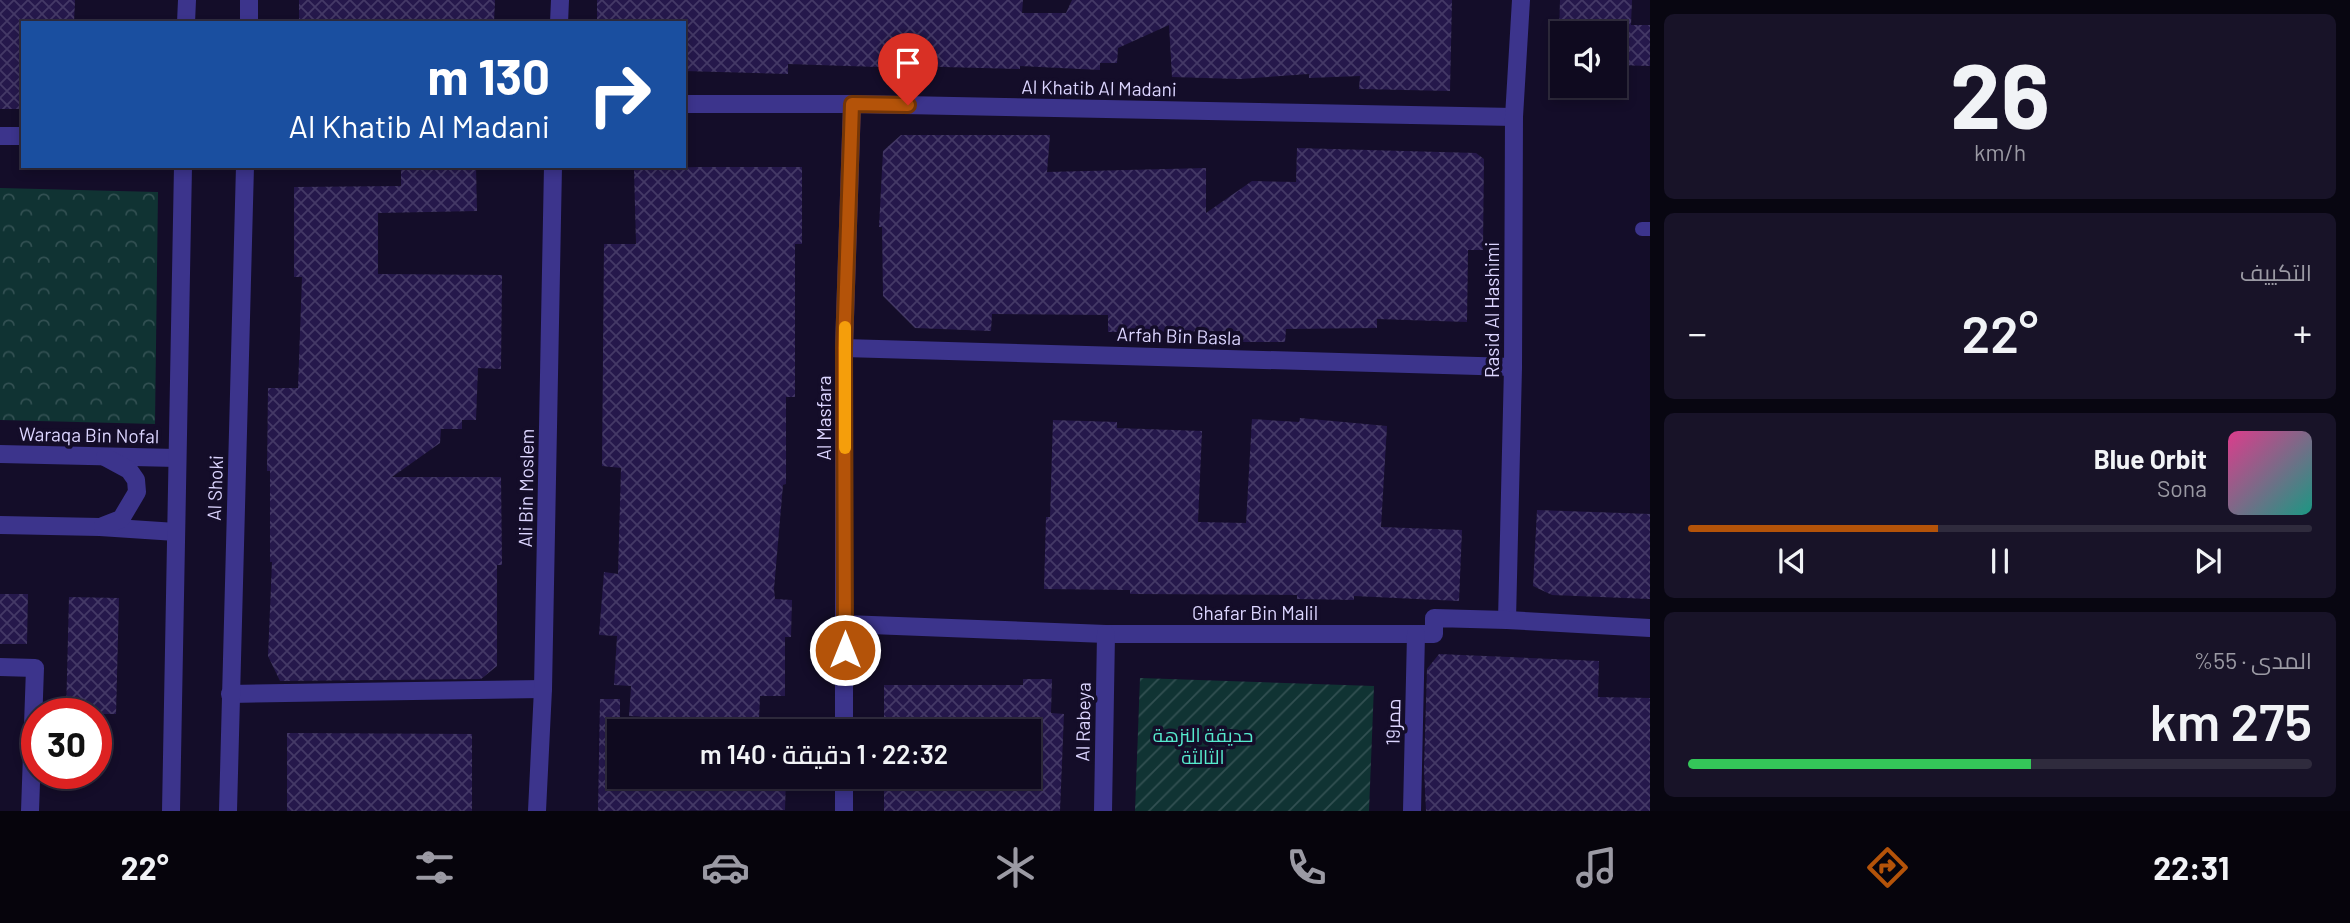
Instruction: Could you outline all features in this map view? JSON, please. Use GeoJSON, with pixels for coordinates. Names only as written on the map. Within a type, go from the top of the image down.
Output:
{"type":"FeatureCollection","features":[{"type":"Feature","properties":{"kind":"street"},"geometry":{"type":"LineString","coordinates":[[186,21],[187,0]]}},
{"type":"Feature","properties":{"kind":"street"},"geometry":{"type":"LineString","coordinates":[[249,0],[249,21]]}},
{"type":"Feature","properties":{"kind":"street"},"geometry":{"type":"LineString","coordinates":[[559,21],[560,0]]}},
{"type":"Feature","properties":{"kind":"street","name":"Rasid Al Hashimi"},"geometry":{"type":"LineString","coordinates":[[1507,620],[1513,367],[1514,117],[1521,0]]}},
{"type":"Feature","properties":{"kind":"street","name":"Al Khatib Al Madani"},"geometry":{"type":"LineString","coordinates":[[686,104],[852,104],[1514,117]]}},
{"type":"Feature","properties":{"kind":"street","name":"Al Masfara"},"geometry":{"type":"LineString","coordinates":[[844,719],[844,348],[852,104]]}},
{"type":"Feature","properties":{"kind":"street"},"geometry":{"type":"LineString","coordinates":[[0,136],[21,136]]}},
{"type":"Feature","properties":{"kind":"street","name":"Al Shoki"},"geometry":{"type":"LineString","coordinates":[[171,811],[183,168]]}},
{"type":"Feature","properties":{"kind":"street","name":"Al Shoki"},"geometry":{"type":"LineString","coordinates":[[228,811],[245,168]]}},
{"type":"Feature","properties":{"kind":"street","name":"Ali Bin Moslem"},"geometry":{"type":"LineString","coordinates":[[537,811],[543,689],[553,168]]}},
{"type":"Feature","properties":{"kind":"street","name":"Arfah Bin Basla"},"geometry":{"type":"LineString","coordinates":[[844,348],[1513,367]]}},
{"type":"Feature","properties":{"kind":"street","name":"Waraqa Bin Nofal"},"geometry":{"type":"LineString","coordinates":[[0,454],[177,458]]}},
{"type":"Feature","properties":{"kind":"street"},"geometry":{"type":"LineString","coordinates":[[100,455],[129,470],[135,480],[137,492],[121,519],[100,527]]}},
{"type":"Feature","properties":{"kind":"street"},"geometry":{"type":"LineString","coordinates":[[0,525],[176,532]]}},
{"type":"Feature","properties":{"kind":"street"},"geometry":{"type":"LineString","coordinates":[[1416,634],[1434,634],[1434,618],[1650,628]]}},
{"type":"Feature","properties":{"kind":"street","name":"Ghafar Bin Malil"},"geometry":{"type":"LineString","coordinates":[[845,624],[1106,634],[1416,634]]}},
{"type":"Feature","properties":{"kind":"street","name":"Al Rabeya"},"geometry":{"type":"LineString","coordinates":[[1103,811],[1106,634]]}},
{"type":"Feature","properties":{"kind":"street","name":"ممر19"},"geometry":{"type":"LineString","coordinates":[[1412,811],[1416,634]]}},
{"type":"Feature","properties":{"kind":"street"},"geometry":{"type":"LineString","coordinates":[[0,667],[35,667],[30,811]]}},
{"type":"Feature","properties":{"kind":"street"},"geometry":{"type":"LineString","coordinates":[[230,694],[543,689]]}},
{"type":"Feature","properties":{"kind":"street"},"geometry":{"type":"LineString","coordinates":[[844,789],[844,811]]}},
{"type":"Feature","properties":{"kind":"green space"},"geometry":{"type":"Polygon","coordinates":[[[0,188],[158,192],[155,424],[0,420],[0,188]]]}},
{"type":"Feature","properties":{"kind":"green space","name":"حديقة النزهة الثالثة"},"geometry":{"type":"Polygon","coordinates":[[[1140,678],[1374,686],[1369,811],[1135,811],[1140,678]]]}},
{"type":"Feature","properties":{"kind":"building"},"geometry":{"type":"Polygon","coordinates":[[[0,0],[75,0],[74,21],[21,21],[21,109],[0,109],[0,0]]]}},
{"type":"Feature","properties":{"kind":"building"},"geometry":{"type":"Polygon","coordinates":[[[299,0],[495,0],[494,21],[299,21],[299,0]]]}},
{"type":"Feature","properties":{"kind":"building"},"geometry":{"type":"Polygon","coordinates":[[[597,0],[1023,0],[1022,13],[1066,13],[1072,0],[1452,0],[1450,91],[1359,89],[1360,76],[1309,78],[1309,74],[1240,79],[1172,77],[1169,25],[1118,48],[1117,63],[1100,63],[1100,70],[1020,66],[1020,69],[788,64],[788,74],[686,71],[686,21],[597,21],[597,0]]]}},
{"type":"Feature","properties":{"kind":"building"},"geometry":{"type":"Polygon","coordinates":[[[1560,0],[1632,0],[1631,25],[1650,25],[1650,66],[1627,65],[1627,21],[1559,21],[1560,0]]]}},
{"type":"Feature","properties":{"kind":"building"},"geometry":{"type":"Polygon","coordinates":[[[901,135],[1050,135],[1047,172],[1206,168],[1206,213],[1252,181],[1296,182],[1297,148],[1476,153],[1484,159],[1483,250],[1468,250],[1467,322],[1377,319],[1377,328],[1286,329],[1285,342],[1240,342],[1240,331],[1108,332],[1108,315],[992,314],[991,331],[915,328],[883,296],[882,227],[879,227],[883,151],[901,135]]]}},
{"type":"Feature","properties":{"kind":"building"},"geometry":{"type":"Polygon","coordinates":[[[802,167],[802,244],[795,244],[795,397],[786,397],[786,484],[783,485],[774,589],[775,599],[792,600],[791,637],[785,637],[785,696],[760,696],[759,719],[665,719],[629,716],[631,686],[614,685],[617,636],[599,635],[604,572],[618,574],[621,468],[602,466],[604,244],[636,244],[634,169],[802,167]]]}},
{"type":"Feature","properties":{"kind":"building"},"geometry":{"type":"Polygon","coordinates":[[[401,168],[476,168],[477,211],[378,213],[378,274],[502,275],[501,369],[478,368],[476,420],[462,420],[462,429],[441,429],[440,443],[392,477],[501,477],[502,565],[497,565],[497,666],[481,679],[280,681],[268,656],[272,562],[270,471],[267,471],[268,388],[298,388],[302,277],[294,277],[294,187],[401,186],[401,168]]]}},
{"type":"Feature","properties":{"kind":"building"},"geometry":{"type":"Polygon","coordinates":[[[1300,418],[1387,426],[1381,527],[1462,530],[1459,601],[1354,596],[1354,600],[1297,599],[1297,595],[1130,594],[1130,590],[1044,589],[1046,517],[1050,517],[1053,420],[1117,422],[1117,428],[1202,431],[1198,522],[1246,523],[1252,419],[1299,422],[1300,418]]]}},
{"type":"Feature","properties":{"kind":"building"},"geometry":{"type":"Polygon","coordinates":[[[1537,510],[1650,514],[1650,599],[1552,595],[1533,586],[1537,510]]]}},
{"type":"Feature","properties":{"kind":"building"},"geometry":{"type":"Polygon","coordinates":[[[0,594],[28,594],[27,644],[0,644],[0,594]]]}},
{"type":"Feature","properties":{"kind":"building"},"geometry":{"type":"Polygon","coordinates":[[[69,597],[119,598],[116,714],[112,714],[112,698],[66,698],[69,597]]]}},
{"type":"Feature","properties":{"kind":"building"},"geometry":{"type":"Polygon","coordinates":[[[1439,654],[1599,661],[1598,697],[1650,698],[1650,811],[1426,811],[1424,769],[1427,669],[1439,654]]]}},
{"type":"Feature","properties":{"kind":"building"},"geometry":{"type":"Polygon","coordinates":[[[1023,679],[1052,679],[1051,713],[1064,714],[1060,811],[884,811],[884,789],[1041,789],[1041,719],[884,719],[884,685],[1023,685],[1023,679]]]}},
{"type":"Feature","properties":{"kind":"building"},"geometry":{"type":"Polygon","coordinates":[[[600,699],[620,699],[620,719],[607,719],[607,789],[786,789],[785,810],[598,811],[600,699]]]}},
{"type":"Feature","properties":{"kind":"building"},"geometry":{"type":"Polygon","coordinates":[[[287,733],[472,734],[472,811],[287,811],[287,733]]]}},
{"type":"Feature","properties":{"kind":"slow traffic"},"geometry":{"type":"LineString","coordinates":[[845,327],[845,448]]}},
{"type":"Feature","properties":{"kind":"route"},"geometry":{"type":"LineString","coordinates":[[845,650],[844,348],[852,104],[908,105]]}}]}
